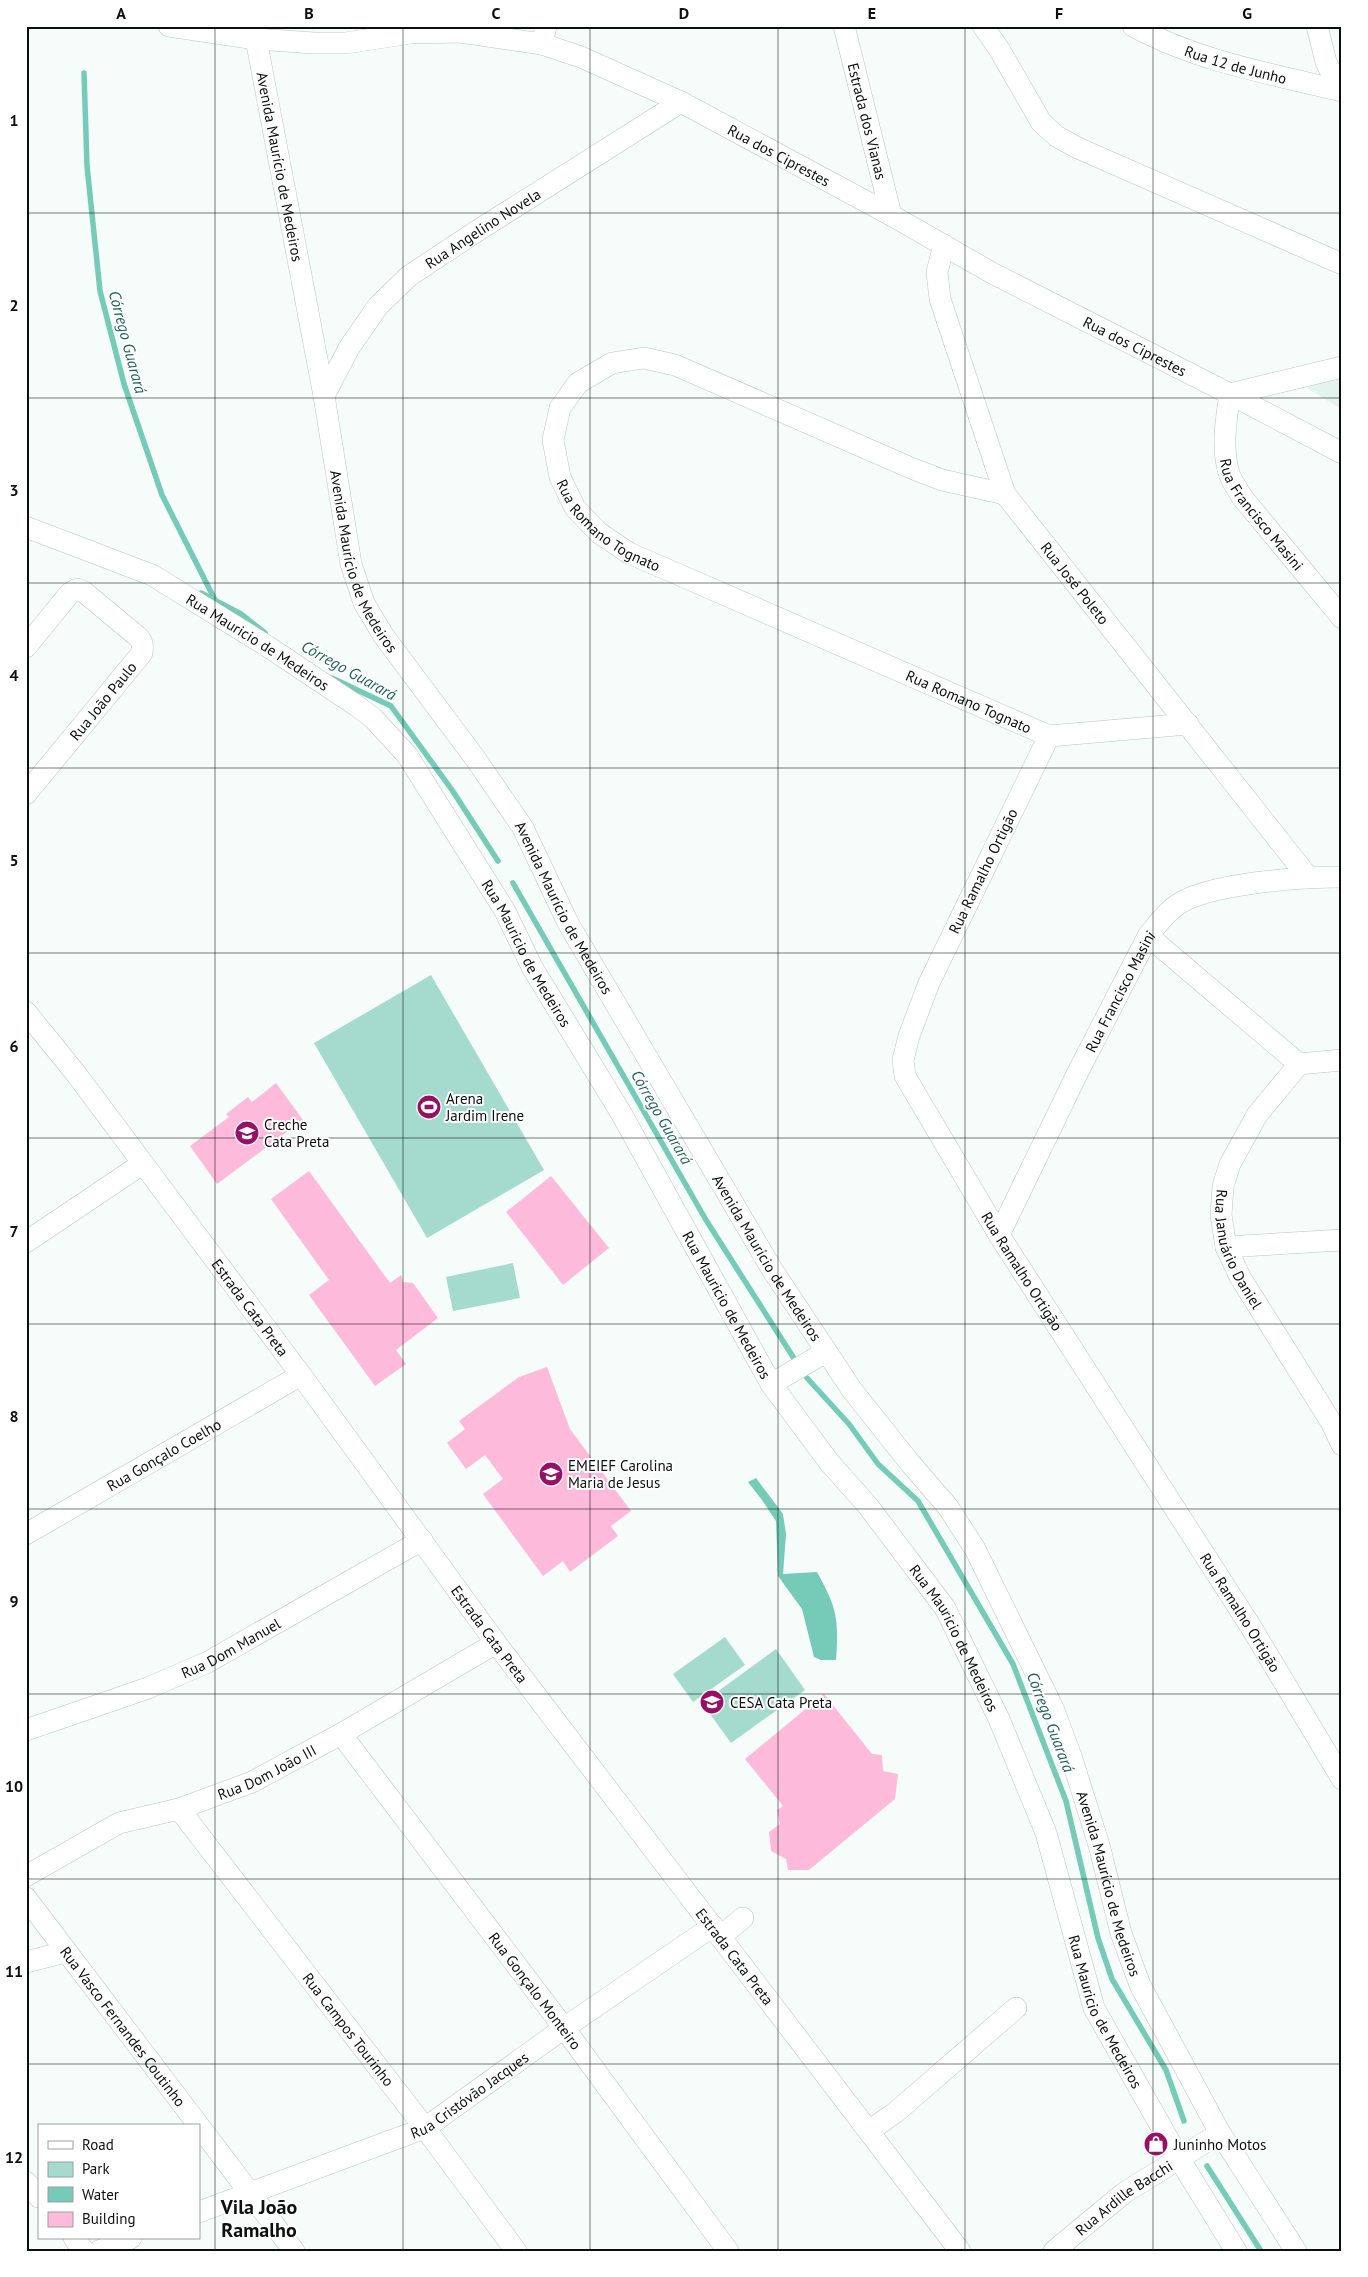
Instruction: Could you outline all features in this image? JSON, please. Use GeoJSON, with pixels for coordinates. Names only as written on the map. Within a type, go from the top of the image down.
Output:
{"type":"FeatureCollection","features":[{"type":"Feature","properties":{"kind":"street","name":"Rua dos Ciprestes"},"geometry":{"type":"LineString","coordinates":[[169,26],[256,39],[314,44],[344,35],[460,32],[544,35],[589,60],[681,102],[891,215],[992,273],[1342,453]]}},
{"type":"Feature","properties":{"kind":"street","name":"Estrada dos Vianas"},"geometry":{"type":"LineString","coordinates":[[844,26],[891,215]]}},
{"type":"Feature","properties":{"kind":"street"},"geometry":{"type":"LineString","coordinates":[[983,26],[999,49],[1041,122],[1056,136],[1078,148],[1342,264]]}},
{"type":"Feature","properties":{"kind":"street","name":"Rua 12 de Junho"},"geometry":{"type":"LineString","coordinates":[[1133,26],[1154,38],[1201,55],[1261,72],[1341,90]]}},
{"type":"Feature","properties":{"kind":"street"},"geometry":{"type":"LineString","coordinates":[[1317,26],[1326,62],[1341,90]]}},
{"type":"Feature","properties":{"kind":"street","name":"Avenida Maurício de Medeiros"},"geometry":{"type":"LineString","coordinates":[[256,39],[324,396],[351,564],[364,603],[383,636],[475,758],[523,828],[568,922],[773,1271],[852,1390],[910,1463],[948,1506],[976,1549],[1053,1708],[1071,1756],[1099,1845],[1121,1934],[1140,1985],[1220,2133],[1297,2248]]}},
{"type":"Feature","properties":{"kind":"street","name":"Rua Angelino Novela"},"geometry":{"type":"LineString","coordinates":[[324,396],[349,348],[378,306],[409,276],[477,231],[658,119],[681,102]]}},
{"type":"Feature","properties":{"kind":"street","name":"Rua José Poleto"},"geometry":{"type":"LineString","coordinates":[[944,245],[937,272],[940,299],[1005,494],[1308,876]]}},
{"type":"Feature","properties":{"kind":"street","name":"Rua Romano Tognato"},"geometry":{"type":"LineString","coordinates":[[1005,494],[942,480],[674,365],[644,358],[612,363],[578,383],[560,408],[554,440],[560,477],[575,508],[599,533],[630,553],[1049,736],[1188,724]]}},
{"type":"Feature","properties":{"kind":"street"},"geometry":{"type":"LineString","coordinates":[[1230,394],[1342,367]]}},
{"type":"Feature","properties":{"kind":"street","name":"Rua Francisco Masini"},"geometry":{"type":"LineString","coordinates":[[1230,394],[1226,416],[1226,457],[1230,476],[1242,496],[1342,618]]}},
{"type":"Feature","properties":{"kind":"street","name":"Rua Mauricio de Medeiros"},"geometry":{"type":"LineString","coordinates":[[26,527],[152,575],[320,680],[374,718],[407,755],[505,911],[532,967],[622,1113],[771,1384],[829,1462],[868,1506],[945,1608],[999,1719],[1046,1833],[1094,2008],[1180,2160],[1236,2251]]}},
{"type":"Feature","properties":{"kind":"street","name":"Rua João Paulo"},"geometry":{"type":"LineString","coordinates":[[26,647],[70,593],[77,589],[84,592],[142,642],[142,653],[26,794]]}},
{"type":"Feature","properties":{"kind":"street","name":"Rua Ramalho Ortigão"},"geometry":{"type":"LineString","coordinates":[[1049,736],[928,983],[909,1036],[903,1060],[906,1076],[999,1236],[1251,1627],[1342,1779]]}},
{"type":"Feature","properties":{"kind":"street","name":"Rua Francisco Masini"},"geometry":{"type":"LineString","coordinates":[[999,1236],[1078,1072],[1148,936],[1163,917],[1178,904],[1195,896],[1219,889],[1308,876],[1342,877]]}},
{"type":"Feature","properties":{"kind":"street"},"geometry":{"type":"LineString","coordinates":[[1148,936],[1299,1064],[1342,1060]]}},
{"type":"Feature","properties":{"kind":"street","name":"Estrada Cata Preta"},"geometry":{"type":"LineString","coordinates":[[26,1012],[77,1075],[301,1375],[496,1643],[960,2251]]}},
{"type":"Feature","properties":{"kind":"street","name":"Rua Januário Daniel"},"geometry":{"type":"LineString","coordinates":[[1299,1064],[1257,1115],[1230,1164],[1223,1186],[1221,1215],[1226,1247],[1240,1276],[1336,1422],[1342,1445]]}},
{"type":"Feature","properties":{"kind":"street"},"geometry":{"type":"LineString","coordinates":[[26,1242],[142,1164]]}},
{"type":"Feature","properties":{"kind":"street"},"geometry":{"type":"LineString","coordinates":[[1226,1247],[1342,1240]]}},
{"type":"Feature","properties":{"kind":"street"},"geometry":{"type":"LineString","coordinates":[[771,1384],[826,1352]]}},
{"type":"Feature","properties":{"kind":"street","name":"Rua Gonçalo Coelho"},"geometry":{"type":"LineString","coordinates":[[26,1534],[301,1375]]}},
{"type":"Feature","properties":{"kind":"street","name":"Rua Dom Manuel"},"geometry":{"type":"LineString","coordinates":[[26,1730],[148,1688],[208,1662],[422,1540]]}},
{"type":"Feature","properties":{"kind":"street","name":"Rua Dom João III"},"geometry":{"type":"LineString","coordinates":[[26,1876],[119,1824],[179,1809],[252,1782],[341,1734],[496,1643]]}},
{"type":"Feature","properties":{"kind":"street","name":"Rua Gonçalo Monteiro"},"geometry":{"type":"LineString","coordinates":[[341,1734],[564,2028],[728,2251]]}},
{"type":"Feature","properties":{"kind":"street","name":"Rua Campos Tourinho"},"geometry":{"type":"LineString","coordinates":[[179,1809],[425,2128],[516,2251]]}},
{"type":"Feature","properties":{"kind":"street","name":"Rua Vasco Fernandes Coutinho"},"geometry":{"type":"LineString","coordinates":[[26,1898],[65,1952],[198,2124]]}},
{"type":"Feature","properties":{"kind":"street","name":"Rua Cristóvão Jacques"},"geometry":{"type":"LineString","coordinates":[[200,2212],[425,2128],[564,2028],[717,1931],[743,1918]]}},
{"type":"Feature","properties":{"kind":"street"},"geometry":{"type":"LineString","coordinates":[[26,1962],[65,1952]]}},
{"type":"Feature","properties":{"kind":"street"},"geometry":{"type":"LineString","coordinates":[[869,2131],[896,2112],[1016,2008]]}},
{"type":"Feature","properties":{"kind":"street","name":"Rua Vasco Fernandes Coutinho"},"geometry":{"type":"LineString","coordinates":[[200,2126],[294,2251]]}},
{"type":"Feature","properties":{"kind":"street","name":"Rua Ardille Bacchi"},"geometry":{"type":"LineString","coordinates":[[1054,2251],[1124,2193],[1180,2160],[1220,2133]]}},
{"type":"Feature","properties":{"kind":"street"},"geometry":{"type":"LineString","coordinates":[[26,2182],[38,2196]]}},
{"type":"Feature","properties":{"kind":"street"},"geometry":{"type":"LineString","coordinates":[[76,2240],[84,2251]]}},
{"type":"Feature","properties":{"kind":"street"},"geometry":{"type":"LineString","coordinates":[[99,2251],[126,2240]]}},
{"type":"Feature","properties":{"kind":"shaded area"},"geometry":{"type":"Polygon","coordinates":[[[1342,378],[1342,410],[1303,385],[1342,378]]]}},
{"type":"Feature","properties":{"kind":"green space","name":"Arena Jardim Irene"},"geometry":{"type":"Polygon","coordinates":[[[431,975],[544,1170],[427,1238],[314,1043],[431,975]]]}},
{"type":"Feature","properties":{"kind":"green space"},"geometry":{"type":"Polygon","coordinates":[[[513,1263],[520,1298],[453,1311],[446,1277],[513,1263]]]}},
{"type":"Feature","properties":{"kind":"green space"},"geometry":{"type":"Polygon","coordinates":[[[725,1637],[745,1665],[693,1702],[673,1674],[725,1637]]]}},
{"type":"Feature","properties":{"kind":"green space"},"geometry":{"type":"Polygon","coordinates":[[[776,1649],[805,1690],[731,1743],[702,1703],[776,1649]]]}},
{"type":"Feature","properties":{"kind":"water"},"geometry":{"type":"Polygon","coordinates":[[[756,1478],[783,1514],[786,1534],[783,1574],[817,1572],[829,1595],[837,1624],[836,1660],[821,1660],[814,1657],[802,1609],[778,1576],[776,1521],[748,1482],[756,1478]]]}},
{"type":"Feature","properties":{"kind":"building","name":"Creche Cata Preta"},"geometry":{"type":"Polygon","coordinates":[[[276,1083],[303,1120],[217,1184],[190,1146],[229,1117],[226,1114],[248,1097],[252,1102],[276,1083]]]}},
{"type":"Feature","properties":{"kind":"building"},"geometry":{"type":"Polygon","coordinates":[[[309,1171],[390,1283],[401,1275],[403,1282],[413,1283],[438,1318],[396,1350],[406,1364],[375,1386],[309,1295],[329,1280],[271,1199],[309,1171]]]}},
{"type":"Feature","properties":{"kind":"building"},"geometry":{"type":"Polygon","coordinates":[[[551,1176],[609,1248],[563,1285],[506,1212],[551,1176]]]}},
{"type":"Feature","properties":{"kind":"building","name":"EMEIEF Carolina Maria de Jesus"},"geometry":{"type":"Polygon","coordinates":[[[547,1367],[570,1429],[631,1511],[611,1526],[618,1536],[570,1572],[563,1561],[543,1576],[483,1494],[503,1479],[485,1455],[466,1469],[447,1443],[465,1429],[459,1421],[519,1377],[547,1367]]]}},
{"type":"Feature","properties":{"kind":"building"},"geometry":{"type":"Polygon","coordinates":[[[824,1694],[872,1754],[882,1755],[883,1771],[898,1774],[895,1799],[809,1870],[788,1870],[786,1859],[771,1851],[769,1832],[780,1824],[777,1810],[783,1806],[745,1759],[824,1694]]]}},
{"type":"Feature","properties":{"kind":"waterway","name":"Córrego Guarará"},"geometry":{"type":"LineString","coordinates":[[84,73],[87,166],[100,291],[124,384],[162,495],[215,600]]}},
{"type":"Feature","properties":{"kind":"waterway","name":"Córrego Guarará"},"geometry":{"type":"LineString","coordinates":[[201,593],[241,614],[265,633]]}},
{"type":"Feature","properties":{"kind":"waterway","name":"Córrego Guarará"},"geometry":{"type":"LineString","coordinates":[[332,678],[391,706],[452,790],[498,861]]}},
{"type":"Feature","properties":{"kind":"waterway","name":"Córrego Guarará"},"geometry":{"type":"LineString","coordinates":[[513,883],[706,1220],[795,1360]]}},
{"type":"Feature","properties":{"kind":"waterway","name":"Córrego Guarará"},"geometry":{"type":"LineString","coordinates":[[807,1378],[849,1424],[878,1464],[918,1501],[1013,1664],[1066,1801],[1098,1938],[1112,1979],[1166,2070],[1184,2121]]}},
{"type":"Feature","properties":{"kind":"waterway","name":"Córrego Guarará"},"geometry":{"type":"LineString","coordinates":[[1207,2166],[1261,2251]]}},
{"type":"Feature","properties":{"kind":"place","name":"Arena Jardim Irene"},"geometry":{"type":"Point","coordinates":[429,1107]}},
{"type":"Feature","properties":{"kind":"place","name":"Creche Cata Preta"},"geometry":{"type":"Point","coordinates":[247,1133]}},
{"type":"Feature","properties":{"kind":"place","name":"EMEIEF Carolina Maria de Jesus"},"geometry":{"type":"Point","coordinates":[551,1474]}},
{"type":"Feature","properties":{"kind":"place","name":"CESA Cata Preta"},"geometry":{"type":"Point","coordinates":[712,1702]}},
{"type":"Feature","properties":{"kind":"place","name":"Juninho Motos"},"geometry":{"type":"Point","coordinates":[1156,2144]}},
{"type":"Feature","properties":{"kind":"district","name":"Vila João Ramalho"},"geometry":{"type":"Point","coordinates":[259,2218]}}]}
